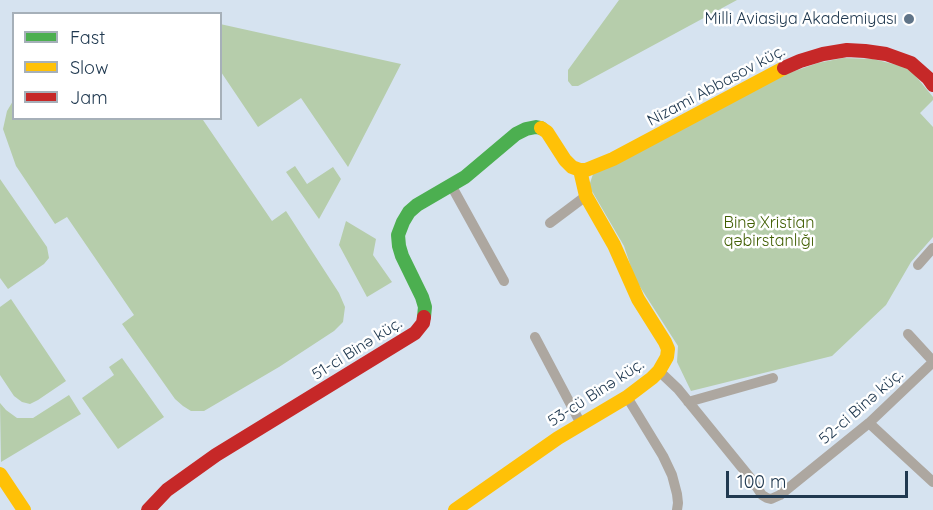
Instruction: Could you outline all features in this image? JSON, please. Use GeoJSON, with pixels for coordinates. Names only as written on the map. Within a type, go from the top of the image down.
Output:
{"type":"FeatureCollection","features":[{"type":"Feature","properties":{"kind":"street","name":"Nizami Abbasov küç."},"geometry":{"type":"LineString","coordinates":[[580,170],[593,168],[613,159],[777,71],[823,54],[847,50],[886,54],[911,63],[933,85]]}},
{"type":"Feature","properties":{"kind":"street","name":"51-ci Binə küç."},"geometry":{"type":"LineString","coordinates":[[147,510],[167,490],[216,455],[415,333],[423,323],[425,307],[402,256],[398,235],[403,222],[417,205],[477,167],[516,134],[526,129],[542,128],[565,160],[572,167],[580,170]]}},
{"type":"Feature","properties":{"kind":"street","name":"53-cü Binə küç."},"geometry":{"type":"LineString","coordinates":[[455,510],[531,456],[627,397],[659,371],[667,357],[668,349],[665,342],[638,299],[614,245],[586,196],[580,170]]}},
{"type":"Feature","properties":{"kind":"street"},"geometry":{"type":"LineString","coordinates":[[451,185],[504,281]]}},
{"type":"Feature","properties":{"kind":"street"},"geometry":{"type":"LineString","coordinates":[[549,223],[586,196]]}},
{"type":"Feature","properties":{"kind":"street"},"geometry":{"type":"LineString","coordinates":[[918,265],[933,248]]}},
{"type":"Feature","properties":{"kind":"street"},"geometry":{"type":"LineString","coordinates":[[908,334],[933,361]]}},
{"type":"Feature","properties":{"kind":"street"},"geometry":{"type":"LineString","coordinates":[[535,337],[581,424]]}},
{"type":"Feature","properties":{"kind":"street","name":"52-ci Binə küç."},"geometry":{"type":"LineString","coordinates":[[659,371],[688,402],[762,495],[775,498],[869,423],[933,361]]}},
{"type":"Feature","properties":{"kind":"street"},"geometry":{"type":"LineString","coordinates":[[688,402],[773,378]]}},
{"type":"Feature","properties":{"kind":"street"},"geometry":{"type":"LineString","coordinates":[[627,397],[672,475],[677,494],[677,510]]}},
{"type":"Feature","properties":{"kind":"street"},"geometry":{"type":"LineString","coordinates":[[869,423],[933,482]]}},
{"type":"Feature","properties":{"kind":"street"},"geometry":{"type":"LineString","coordinates":[[0,474],[24,510]]}},
{"type":"Feature","properties":{"kind":"green space"},"geometry":{"type":"Polygon","coordinates":[[[619,0],[737,0],[578,86],[572,86],[568,81],[568,70],[619,0]]]}},
{"type":"Feature","properties":{"kind":"green space"},"geometry":{"type":"Polygon","coordinates":[[[222,24],[401,64],[348,167],[301,98],[258,127],[222,73],[222,24]]]}},
{"type":"Feature","properties":{"kind":"green space","name":"Binə Xristian qəbirstanlığı"},"geometry":{"type":"Polygon","coordinates":[[[843,58],[873,59],[909,68],[933,97],[933,100],[920,113],[933,127],[933,237],[911,262],[886,305],[832,356],[691,391],[677,362],[678,346],[635,279],[624,246],[589,186],[593,174],[783,75],[818,63],[843,58]]]}},
{"type":"Feature","properties":{"kind":"green space"},"geometry":{"type":"Polygon","coordinates":[[[12,103],[12,120],[203,120],[272,221],[286,211],[339,293],[345,307],[343,322],[334,331],[279,367],[204,411],[191,411],[183,406],[175,399],[122,324],[134,315],[67,217],[55,224],[16,166],[3,129],[7,111],[12,103]]]}},
{"type":"Feature","properties":{"kind":"green space"},"geometry":{"type":"Polygon","coordinates":[[[295,166],[307,184],[333,167],[341,179],[319,219],[286,172],[295,166]]]}},
{"type":"Feature","properties":{"kind":"green space"},"geometry":{"type":"Polygon","coordinates":[[[0,179],[47,247],[49,258],[8,289],[0,278],[0,179]]]}},
{"type":"Feature","properties":{"kind":"green space"},"geometry":{"type":"Polygon","coordinates":[[[346,221],[376,239],[373,255],[392,282],[367,297],[339,245],[346,221]]]}},
{"type":"Feature","properties":{"kind":"green space"},"geometry":{"type":"Polygon","coordinates":[[[11,299],[66,381],[30,404],[14,396],[0,375],[0,307],[11,299]]]}},
{"type":"Feature","properties":{"kind":"green space"},"geometry":{"type":"Polygon","coordinates":[[[122,358],[164,417],[118,449],[82,398],[114,375],[109,367],[122,358]]]}},
{"type":"Feature","properties":{"kind":"green space"},"geometry":{"type":"Polygon","coordinates":[[[69,395],[81,414],[1,462],[0,403],[17,418],[33,418],[69,395]]]}},
{"type":"Feature","properties":{"kind":"traffic: fast"},"geometry":{"type":"LineString","coordinates":[[424,317],[425,307],[422,297],[399,246],[398,235],[409,212],[465,177],[516,134],[526,129],[541,128]]}},
{"type":"Feature","properties":{"kind":"traffic: slow"},"geometry":{"type":"LineString","coordinates":[[541,128],[547,132],[572,167],[586,170],[613,159],[784,68]]}},
{"type":"Feature","properties":{"kind":"traffic: slow"},"geometry":{"type":"LineString","coordinates":[[455,510],[558,438],[627,397],[652,378],[667,357],[668,349],[665,342],[638,299],[614,245],[586,196],[580,170]]}},
{"type":"Feature","properties":{"kind":"traffic: slow"},"geometry":{"type":"LineString","coordinates":[[0,474],[24,510]]}},
{"type":"Feature","properties":{"kind":"traffic: jam"},"geometry":{"type":"LineString","coordinates":[[784,68],[823,54],[847,50],[865,51],[886,54],[911,63],[933,85]]}},
{"type":"Feature","properties":{"kind":"traffic: jam"},"geometry":{"type":"LineString","coordinates":[[148,510],[167,490],[216,455],[415,333],[423,323],[424,317]]}},
{"type":"Feature","properties":{"kind":"place","name":"Milli Aviasiya Akademiyası"},"geometry":{"type":"Point","coordinates":[909,19]}}]}
